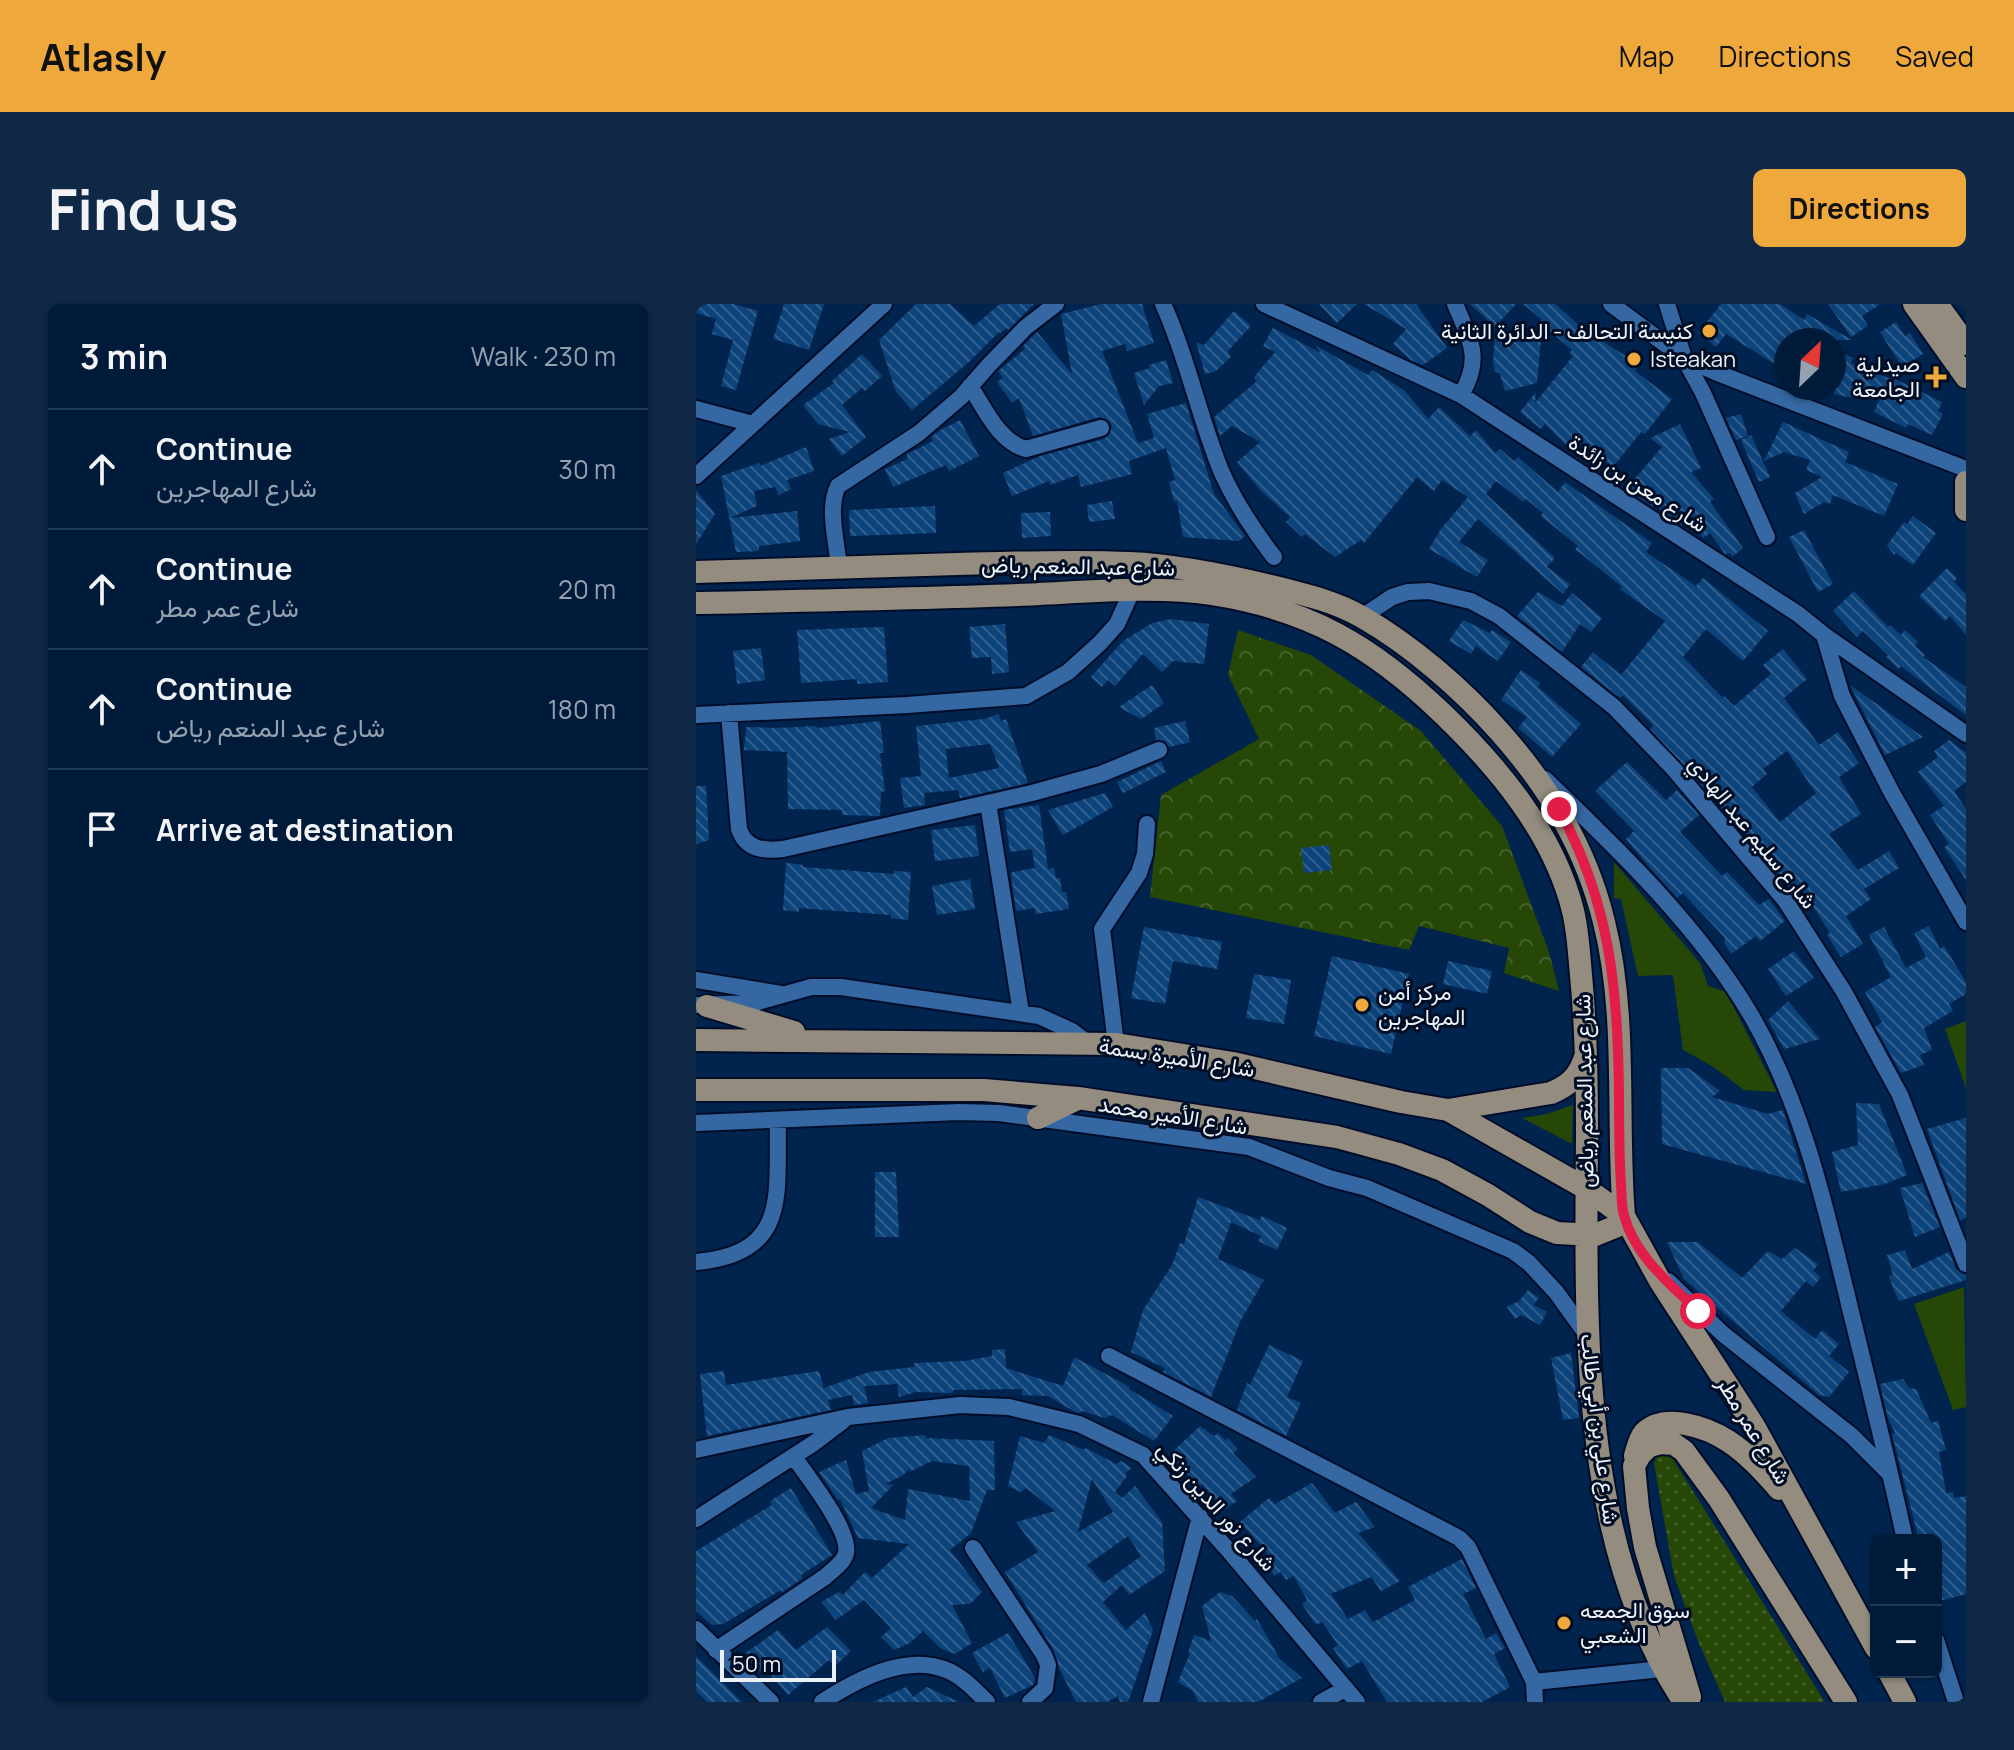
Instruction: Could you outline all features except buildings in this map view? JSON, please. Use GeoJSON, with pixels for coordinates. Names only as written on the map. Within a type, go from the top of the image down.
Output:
{"type":"FeatureCollection","features":[{"type":"Feature","properties":{"kind":"main road"},"geometry":{"type":"LineString","coordinates":[[1914,304],[1966,377]]}},
{"type":"Feature","properties":{"kind":"main road"},"geometry":{"type":"LineString","coordinates":[[1937,304],[1966,344]]}},
{"type":"Feature","properties":{"kind":"main road"},"geometry":{"type":"LineString","coordinates":[[1966,482],[1966,510]]}},
{"type":"Feature","properties":{"kind":"main road","name":"شارع عبد المنعم رياض"},"geometry":{"type":"LineString","coordinates":[[696,572],[1131,563],[1224,574],[1320,598],[1362,617],[1425,661],[1478,708],[1531,767],[1579,845],[1604,921],[1618,1022],[1617,1223]]}},
{"type":"Feature","properties":{"kind":"main road","name":"شارع عبد المنعم رياض"},"geometry":{"type":"LineString","coordinates":[[696,603],[1132,591],[1219,595],[1283,611],[1331,630],[1377,657],[1407,679],[1501,776],[1532,819],[1558,868],[1573,911],[1588,1048],[1587,1236]]}},
{"type":"Feature","properties":{"kind":"main road"},"geometry":{"type":"LineString","coordinates":[[702,1005],[819,1039]]}},
{"type":"Feature","properties":{"kind":"main road","name":"شارع الأميرة بسمة"},"geometry":{"type":"LineString","coordinates":[[696,1040],[1116,1044],[1233,1063],[1448,1110],[1587,1189],[1617,1223]]}},
{"type":"Feature","properties":{"kind":"main road"},"geometry":{"type":"LineString","coordinates":[[1448,1110],[1551,1093],[1567,1086],[1575,1079],[1588,1048]]}},
{"type":"Feature","properties":{"kind":"main road"},"geometry":{"type":"LineString","coordinates":[[696,1090],[984,1090],[1078,1098],[1353,1141],[1442,1170],[1557,1233],[1587,1236],[1617,1223]]}},
{"type":"Feature","properties":{"kind":"main road"},"geometry":{"type":"LineString","coordinates":[[1038,1118],[1078,1098]]}},
{"type":"Feature","properties":{"kind":"main road","name":"شارع عمر مطر"},"geometry":{"type":"LineString","coordinates":[[1617,1223],[1651,1266],[1754,1426],[1870,1637]]}},
{"type":"Feature","properties":{"kind":"main road","name":"شارع علي بن أبي طالب"},"geometry":{"type":"LineString","coordinates":[[1587,1236],[1587,1335],[1606,1500],[1630,1593],[1670,1665],[1684,1702]]}},
{"type":"Feature","properties":{"kind":"main road"},"geometry":{"type":"LineString","coordinates":[[1692,1702],[1670,1665],[1645,1547],[1634,1466],[1642,1436],[1661,1423],[1702,1429],[1727,1441],[1742,1452],[1805,1516]]}},
{"type":"Feature","properties":{"kind":"main road"},"geometry":{"type":"LineString","coordinates":[[1634,1466],[1649,1446],[1674,1444],[1684,1451],[1719,1499],[1846,1702]]}},
{"type":"Feature","properties":{"kind":"main road"},"geometry":{"type":"LineString","coordinates":[[1892,1678],[1905,1702]]}},
{"type":"Feature","properties":{"kind":"street"},"geometry":{"type":"LineString","coordinates":[[696,476],[884,304]]}},
{"type":"Feature","properties":{"kind":"street"},"geometry":{"type":"LineString","coordinates":[[839,567],[833,506],[838,486],[919,433],[970,386],[1026,327],[1056,304]]}},
{"type":"Feature","properties":{"kind":"street"},"geometry":{"type":"LineString","coordinates":[[1163,304],[1179,338],[1223,474],[1238,505],[1274,557]]}},
{"type":"Feature","properties":{"kind":"street","name":"شارع معن بن زائدة"},"geometry":{"type":"LineString","coordinates":[[1264,304],[1461,395],[1798,614],[1966,734]]}},
{"type":"Feature","properties":{"kind":"street"},"geometry":{"type":"LineString","coordinates":[[1455,304],[1474,354],[1472,377],[1461,395]]}},
{"type":"Feature","properties":{"kind":"street"},"geometry":{"type":"LineString","coordinates":[[1611,304],[1684,358],[1737,382],[1966,469]]}},
{"type":"Feature","properties":{"kind":"street"},"geometry":{"type":"LineString","coordinates":[[1667,304],[1684,358],[1703,393],[1767,537]]}},
{"type":"Feature","properties":{"kind":"street"},"geometry":{"type":"LineString","coordinates":[[970,386],[1006,440],[1026,449],[1101,428]]}},
{"type":"Feature","properties":{"kind":"street"},"geometry":{"type":"LineString","coordinates":[[696,409],[753,424]]}},
{"type":"Feature","properties":{"kind":"street"},"geometry":{"type":"LineString","coordinates":[[696,715],[921,705],[1026,696],[1068,672],[1100,643],[1117,624],[1132,591]]}},
{"type":"Feature","properties":{"kind":"street","name":"شارع سليم عبد الهادي"},"geometry":{"type":"LineString","coordinates":[[1362,617],[1392,597],[1408,592],[1429,591],[1471,601],[1499,616],[1614,707],[1673,768],[1785,900],[1844,992],[1900,1095],[1966,1264]]}},
{"type":"Feature","properties":{"kind":"street"},"geometry":{"type":"LineString","coordinates":[[1824,635],[1842,696],[1892,793],[1966,922]]}},
{"type":"Feature","properties":{"kind":"street"},"geometry":{"type":"LineString","coordinates":[[729,713],[737,819],[742,838],[752,847],[762,850],[783,849],[988,803],[1101,774],[1159,750]]}},
{"type":"Feature","properties":{"kind":"street"},"geometry":{"type":"LineString","coordinates":[[1531,767],[1588,820],[1691,932],[1737,993],[1765,1042],[1788,1091],[1816,1173],[1904,1534]]}},
{"type":"Feature","properties":{"kind":"street"},"geometry":{"type":"LineString","coordinates":[[988,803],[1021,1013]]}},
{"type":"Feature","properties":{"kind":"street"},"geometry":{"type":"LineString","coordinates":[[1116,1044],[1102,929],[1139,873],[1145,854],[1147,824]]}},
{"type":"Feature","properties":{"kind":"street"},"geometry":{"type":"LineString","coordinates":[[696,980],[786,995]]}},
{"type":"Feature","properties":{"kind":"street"},"geometry":{"type":"LineString","coordinates":[[702,1005],[754,1003],[811,987],[841,987],[1039,1016],[1061,1025],[1089,1044]]}},
{"type":"Feature","properties":{"kind":"street","name":"شارع الأمير محمد"},"geometry":{"type":"LineString","coordinates":[[696,1123],[959,1112],[1038,1118],[1249,1147],[1329,1178],[1367,1188],[1513,1251],[1556,1292],[1587,1335]]}},
{"type":"Feature","properties":{"kind":"street"},"geometry":{"type":"LineString","coordinates":[[696,1262],[744,1250],[754,1244],[770,1225],[776,1202],[778,1120]]}},
{"type":"Feature","properties":{"kind":"street"},"geometry":{"type":"LineString","coordinates":[[1651,1266],[1723,1334],[1852,1436],[1890,1474]]}},
{"type":"Feature","properties":{"kind":"street"},"geometry":{"type":"LineString","coordinates":[[1109,1356],[1459,1538],[1468,1547],[1534,1682],[1535,1702]]}},
{"type":"Feature","properties":{"kind":"street","name":"شارع نور الدين زنكي"},"geometry":{"type":"LineString","coordinates":[[696,1450],[848,1417],[960,1405],[1009,1407],[1079,1424],[1143,1455],[1200,1517],[1357,1702]]}},
{"type":"Feature","properties":{"kind":"street"},"geometry":{"type":"LineString","coordinates":[[696,1519],[794,1457],[848,1417]]}},
{"type":"Feature","properties":{"kind":"street"},"geometry":{"type":"LineString","coordinates":[[716,1650],[825,1577],[839,1565],[846,1553],[846,1542],[836,1521],[794,1457]]}},
{"type":"Feature","properties":{"kind":"street"},"geometry":{"type":"LineString","coordinates":[[1151,1702],[1200,1517]]}},
{"type":"Feature","properties":{"kind":"street"},"geometry":{"type":"LineString","coordinates":[[973,1548],[1048,1665],[1045,1688],[1030,1702]]}},
{"type":"Feature","properties":{"kind":"street"},"geometry":{"type":"LineString","coordinates":[[696,1629],[771,1702]]}},
{"type":"Feature","properties":{"kind":"street"},"geometry":{"type":"LineString","coordinates":[[1942,1659],[1956,1702]]}},
{"type":"Feature","properties":{"kind":"street"},"geometry":{"type":"LineString","coordinates":[[822,1702],[868,1676],[896,1667],[925,1664],[948,1670],[968,1683],[987,1702]]}},
{"type":"Feature","properties":{"kind":"street"},"geometry":{"type":"LineString","coordinates":[[1534,1682],[1670,1665]]}},
{"type":"Feature","properties":{"kind":"street"},"geometry":{"type":"LineString","coordinates":[[1321,1702],[1345,1689]]}},
{"type":"Feature","properties":{"kind":"green space"},"geometry":{"type":"Polygon","coordinates":[[[1238,630],[1311,655],[1421,731],[1502,826],[1549,952],[1559,991],[1504,973],[1509,948],[1419,926],[1409,950],[1150,897],[1161,795],[1259,739],[1228,675],[1238,630]]]}},
{"type":"Feature","properties":{"kind":"green space"},"geometry":{"type":"Polygon","coordinates":[[[1614,862],[1700,963],[1708,986],[1726,992],[1777,1092],[1744,1090],[1712,1066],[1683,1050],[1673,975],[1638,976],[1621,899],[1614,898],[1614,862]]]}},
{"type":"Feature","properties":{"kind":"green space"},"geometry":{"type":"Polygon","coordinates":[[[1966,1021],[1966,1088],[1945,1029],[1966,1021]]]}},
{"type":"Feature","properties":{"kind":"green space"},"geometry":{"type":"Polygon","coordinates":[[[1573,1105],[1572,1144],[1522,1118],[1546,1114],[1573,1105]]]}},
{"type":"Feature","properties":{"kind":"green space"},"geometry":{"type":"Polygon","coordinates":[[[1964,1287],[1966,1407],[1953,1410],[1914,1304],[1964,1287]]]}},
{"type":"Feature","properties":{"kind":"green space"},"geometry":{"type":"Polygon","coordinates":[[[1664,1453],[1671,1456],[1825,1702],[1725,1702],[1674,1576],[1654,1463],[1657,1455],[1664,1453]]]}},
{"type":"Feature","properties":{"kind":"place","name":"كنيسة التحالف - الدائرة الثانية"},"geometry":{"type":"Point","coordinates":[1709,331]}},
{"type":"Feature","properties":{"kind":"place","name":"Isteakan"},"geometry":{"type":"Point","coordinates":[1634,359]}},
{"type":"Feature","properties":{"kind":"place","name":"صيدلية الجامعة"},"geometry":{"type":"Point","coordinates":[1936,377]}},
{"type":"Feature","properties":{"kind":"place","name":"مركز أمن المهاجرين"},"geometry":{"type":"Point","coordinates":[1362,1005]}},
{"type":"Feature","properties":{"kind":"place","name":"سوق الجمعه الشعبي"},"geometry":{"type":"Point","coordinates":[1564,1623]}},
{"type":"Feature","properties":{"kind":"route"},"geometry":{"type":"LineString","coordinates":[[1559,809],[1579,845],[1604,921],[1613,971],[1618,1022],[1619,1159],[1624,1216],[1651,1266],[1698,1311]]}}]}
